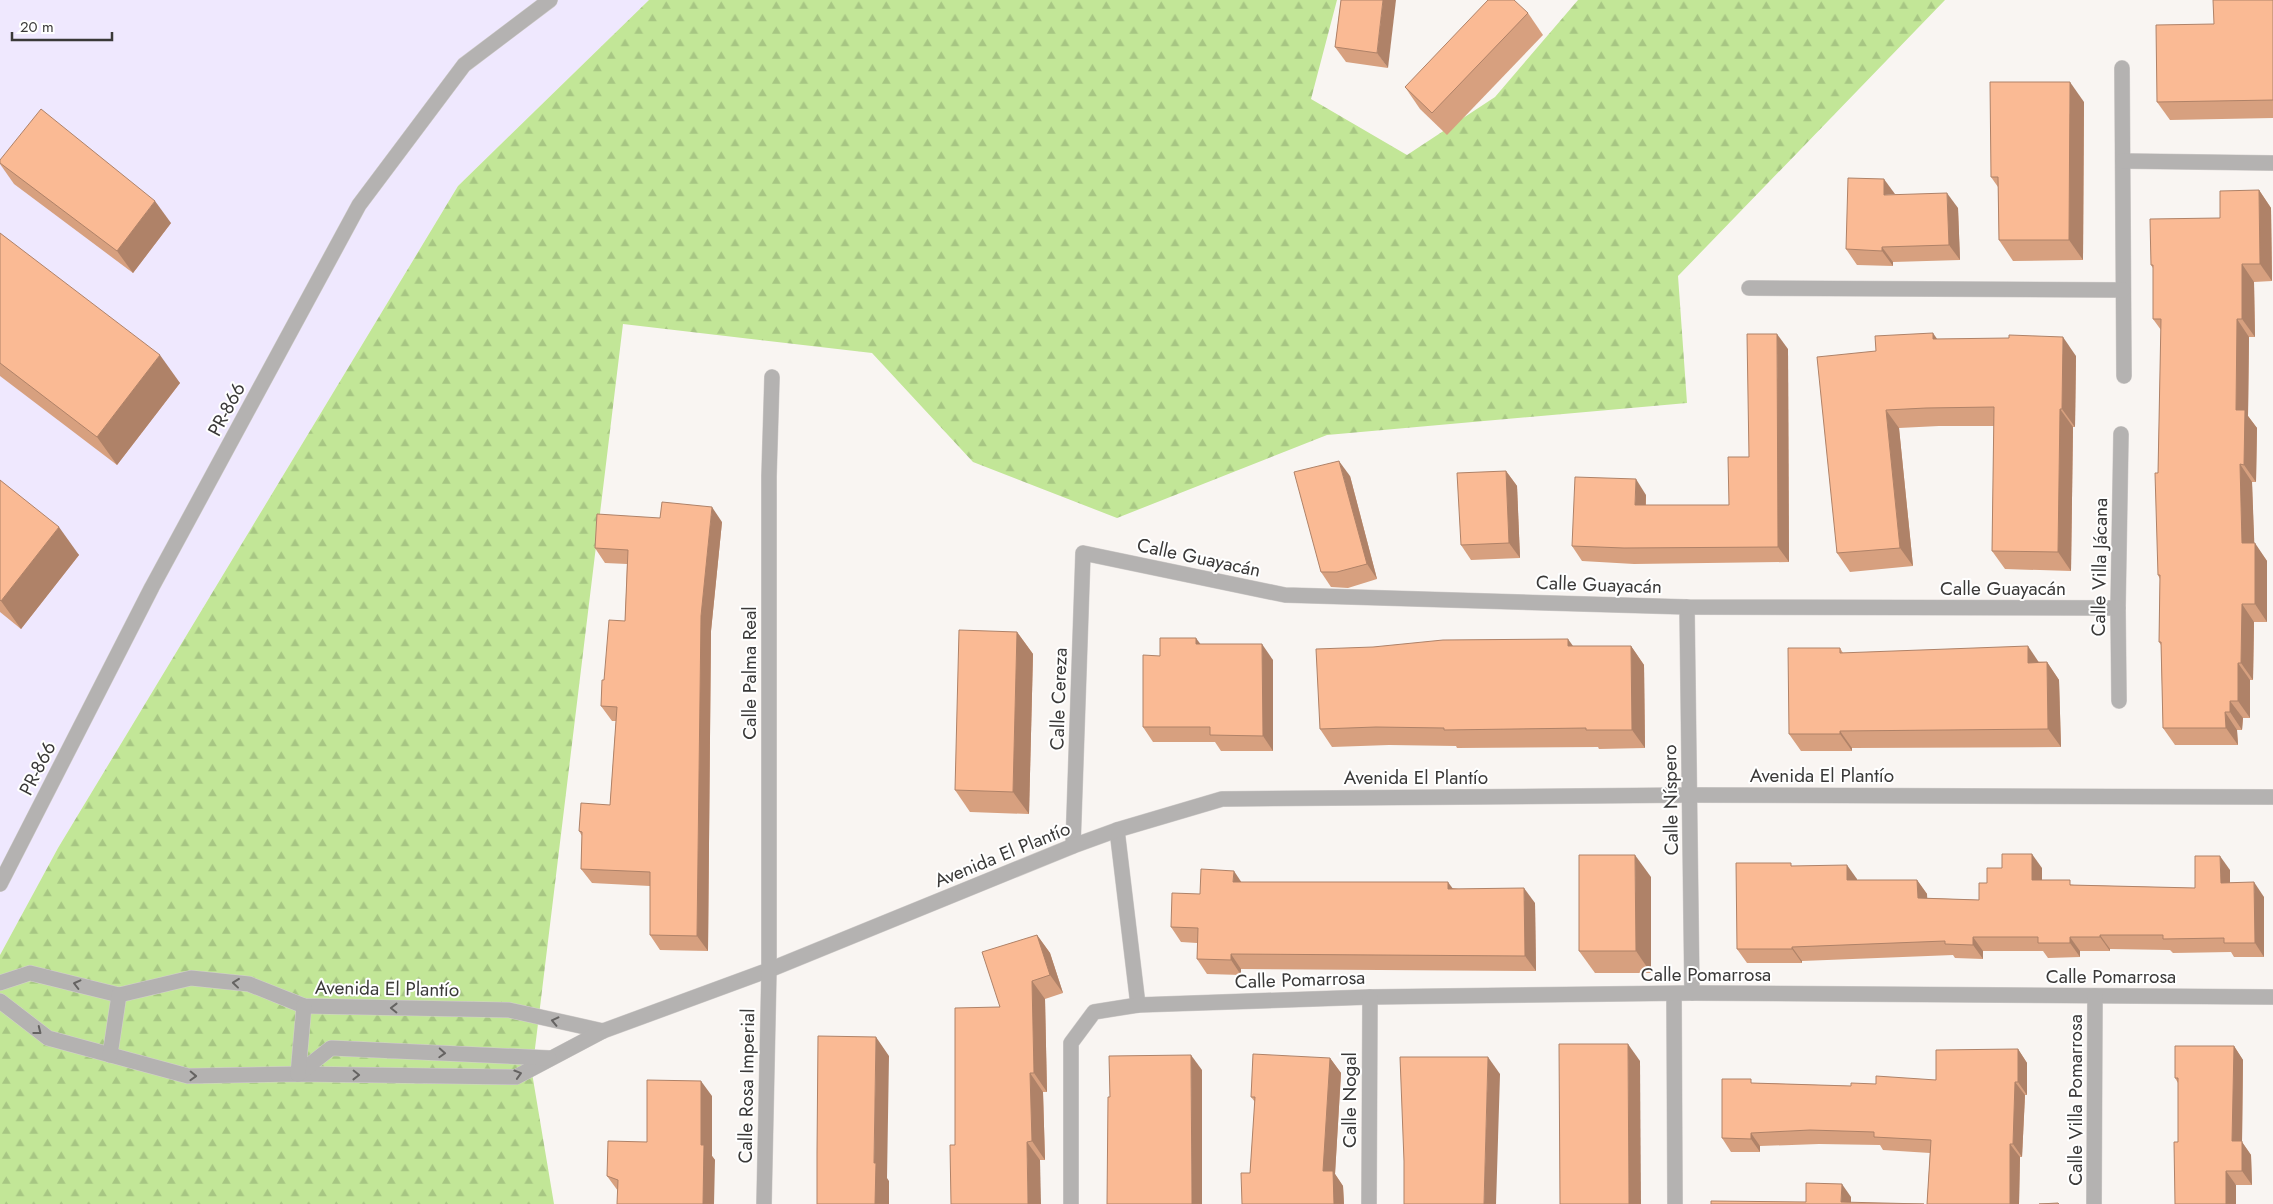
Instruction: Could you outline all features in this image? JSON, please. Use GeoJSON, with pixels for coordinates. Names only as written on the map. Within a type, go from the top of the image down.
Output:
{"type":"FeatureCollection","features":[{"type":"Feature","properties":{"kind":"street","name":"PR-866"},"geometry":{"type":"LineString","coordinates":[[0,884],[157,578],[360,205],[464,65],[550,0]]}},
{"type":"Feature","properties":{"kind":"street"},"geometry":{"type":"LineString","coordinates":[[2122,68],[2124,376]]}},
{"type":"Feature","properties":{"kind":"street"},"geometry":{"type":"LineString","coordinates":[[2123,161],[2273,163]]}},
{"type":"Feature","properties":{"kind":"street"},"geometry":{"type":"LineString","coordinates":[[1749,288],[2122,290]]}},
{"type":"Feature","properties":{"kind":"street","name":"Calle Palma Real"},"geometry":{"type":"LineString","coordinates":[[769,970],[769,476],[772,377]]}},
{"type":"Feature","properties":{"kind":"street","name":"Calle Villa Jácana"},"geometry":{"type":"LineString","coordinates":[[2119,701],[2118,608],[2121,434]]}},
{"type":"Feature","properties":{"kind":"street","name":"Calle Guayacán"},"geometry":{"type":"LineString","coordinates":[[1083,553],[1286,596],[1687,607],[2118,608]]}},
{"type":"Feature","properties":{"kind":"street","name":"Calle Cereza"},"geometry":{"type":"LineString","coordinates":[[1074,846],[1083,553]]}},
{"type":"Feature","properties":{"kind":"street","name":"Calle Níspero"},"geometry":{"type":"LineString","coordinates":[[1687,607],[1692,993]]}},
{"type":"Feature","properties":{"kind":"street","name":"Avenida El Plantío"},"geometry":{"type":"LineString","coordinates":[[0,1001],[48,1038],[188,1076],[298,1074],[516,1077],[603,1031],[769,970],[1074,846],[1117,830],[1222,799],[1690,795],[2273,797]]}},
{"type":"Feature","properties":{"kind":"street"},"geometry":{"type":"LineString","coordinates":[[1117,830],[1138,1005]]}},
{"type":"Feature","properties":{"kind":"street","name":"Calle Rosa Imperial"},"geometry":{"type":"LineString","coordinates":[[764,1204],[769,970]]}},
{"type":"Feature","properties":{"kind":"street","name":"Avenida El Plantío"},"geometry":{"type":"LineString","coordinates":[[0,983],[30,973],[120,995],[191,978],[249,984],[304,1006],[509,1010],[603,1031]]}},
{"type":"Feature","properties":{"kind":"street","name":"Calle Pomarrosa"},"geometry":{"type":"LineString","coordinates":[[1071,1204],[1071,1043],[1094,1012],[1138,1005],[1370,997],[1692,993],[2273,997]]}},
{"type":"Feature","properties":{"kind":"street"},"geometry":{"type":"LineString","coordinates":[[1674,994],[1675,1204]]}},
{"type":"Feature","properties":{"kind":"street"},"geometry":{"type":"LineString","coordinates":[[110,1055],[120,995]]}},
{"type":"Feature","properties":{"kind":"street","name":"Calle Villa Pomarrosa"},"geometry":{"type":"LineString","coordinates":[[2094,1204],[2096,996]]}},
{"type":"Feature","properties":{"kind":"street","name":"Calle Nogal"},"geometry":{"type":"LineString","coordinates":[[1369,1204],[1370,997]]}},
{"type":"Feature","properties":{"kind":"street"},"geometry":{"type":"LineString","coordinates":[[298,1074],[304,1006]]}},
{"type":"Feature","properties":{"kind":"street"},"geometry":{"type":"LineString","coordinates":[[298,1074],[331,1048],[552,1058]]}},
{"type":"Feature","properties":{"kind":"shaded area"},"geometry":{"type":"Polygon","coordinates":[[[0,0],[649,0],[458,186],[58,848],[0,955],[0,0]]]}},
{"type":"Feature","properties":{"kind":"green space"},"geometry":{"type":"Polygon","coordinates":[[[649,0],[1337,0],[1311,99],[1407,155],[1495,97],[1578,0],[1945,0],[1678,276],[1687,403],[1327,435],[1117,518],[973,462],[872,353],[623,324],[532,1073],[554,1204],[0,1204],[0,955],[58,848],[458,186],[649,0]]]}},
{"type":"Feature","properties":{"kind":"building"},"geometry":{"type":"Polygon","coordinates":[[[1341,0],[1383,0],[1377,53],[1335,47],[1341,0]]]}},
{"type":"Feature","properties":{"kind":"building"},"geometry":{"type":"Polygon","coordinates":[[[1488,0],[1514,0],[1528,13],[1432,113],[1405,87],[1488,0]]]}},
{"type":"Feature","properties":{"kind":"building"},"geometry":{"type":"Polygon","coordinates":[[[2213,0],[2273,0],[2273,100],[2157,102],[2156,25],[2214,24],[2213,0]]]}},
{"type":"Feature","properties":{"kind":"building"},"geometry":{"type":"Polygon","coordinates":[[[1990,82],[2070,82],[2069,240],[1999,240],[1998,177],[1991,177],[1990,82]]]}},
{"type":"Feature","properties":{"kind":"building"},"geometry":{"type":"Polygon","coordinates":[[[41,109],[155,201],[117,251],[0,163],[0,160],[41,109]]]}},
{"type":"Feature","properties":{"kind":"building"},"geometry":{"type":"Polygon","coordinates":[[[1848,178],[1884,179],[1884,195],[1947,193],[1949,245],[1882,247],[1882,251],[1846,249],[1848,178]]]}},
{"type":"Feature","properties":{"kind":"building"},"geometry":{"type":"Polygon","coordinates":[[[2259,190],[2260,264],[2242,264],[2242,319],[2237,319],[2236,410],[2245,410],[2244,465],[2240,464],[2242,543],[2255,543],[2255,604],[2242,604],[2241,663],[2238,663],[2238,701],[2230,701],[2230,712],[2225,712],[2226,728],[2163,728],[2161,642],[2159,642],[2160,575],[2158,575],[2155,473],[2158,473],[2161,319],[2153,319],[2153,265],[2151,265],[2150,219],[2220,218],[2220,191],[2259,190]]]}},
{"type":"Feature","properties":{"kind":"building"},"geometry":{"type":"Polygon","coordinates":[[[0,233],[160,355],[97,437],[0,363],[0,233]]]}},
{"type":"Feature","properties":{"kind":"building"},"geometry":{"type":"Polygon","coordinates":[[[1933,333],[1933,339],[2009,338],[2009,335],[2063,337],[2058,552],[1992,551],[1994,407],[1886,410],[1900,548],[1837,553],[1817,357],[1876,351],[1875,336],[1933,333]]]}},
{"type":"Feature","properties":{"kind":"building"},"geometry":{"type":"Polygon","coordinates":[[[1747,334],[1777,334],[1778,547],[1624,548],[1572,546],[1575,477],[1636,479],[1635,505],[1729,505],[1728,457],[1749,457],[1747,334]]]}},
{"type":"Feature","properties":{"kind":"building"},"geometry":{"type":"Polygon","coordinates":[[[1339,461],[1367,564],[1337,572],[1321,572],[1294,472],[1339,461]]]}},
{"type":"Feature","properties":{"kind":"building"},"geometry":{"type":"Polygon","coordinates":[[[1506,471],[1509,543],[1461,545],[1457,473],[1506,471]]]}},
{"type":"Feature","properties":{"kind":"building"},"geometry":{"type":"Polygon","coordinates":[[[0,480],[59,527],[1,601],[0,600],[0,480]]]}},
{"type":"Feature","properties":{"kind":"building"},"geometry":{"type":"Polygon","coordinates":[[[662,502],[712,507],[701,616],[697,936],[650,935],[650,872],[581,869],[582,832],[579,831],[581,803],[610,805],[617,707],[601,706],[602,680],[604,680],[609,620],[625,621],[628,550],[595,548],[597,514],[660,518],[662,502]]]}},
{"type":"Feature","properties":{"kind":"building"},"geometry":{"type":"Polygon","coordinates":[[[959,630],[1017,632],[1013,792],[955,790],[959,630]]]}},
{"type":"Feature","properties":{"kind":"building"},"geometry":{"type":"Polygon","coordinates":[[[1160,638],[1196,638],[1196,644],[1262,644],[1263,736],[1210,735],[1210,727],[1143,727],[1143,655],[1160,656],[1160,638]]]}},
{"type":"Feature","properties":{"kind":"building"},"geometry":{"type":"Polygon","coordinates":[[[1568,639],[1568,646],[1631,646],[1632,730],[1586,730],[1586,728],[1444,730],[1444,728],[1376,727],[1320,729],[1316,649],[1373,647],[1443,640],[1568,639]]]}},
{"type":"Feature","properties":{"kind":"building"},"geometry":{"type":"Polygon","coordinates":[[[2028,646],[2028,663],[2047,662],[2048,729],[1840,731],[1840,734],[1789,734],[1788,648],[1840,648],[1840,653],[2028,646]]]}},
{"type":"Feature","properties":{"kind":"building"},"geometry":{"type":"Polygon","coordinates":[[[2002,854],[2032,854],[2032,880],[2070,880],[2070,885],[2195,888],[2195,856],[2220,856],[2221,883],[2254,882],[2255,943],[2224,943],[2224,938],[2163,939],[2163,935],[2100,935],[2100,937],[2070,937],[2070,943],[2038,943],[2038,937],[1973,937],[1973,945],[1945,944],[1945,941],[1792,947],[1792,949],[1737,949],[1736,863],[1791,863],[1791,866],[1847,865],[1847,880],[1917,880],[1918,898],[1979,900],[1979,883],[1987,883],[1987,868],[2002,868],[2002,854]]]}},
{"type":"Feature","properties":{"kind":"building"},"geometry":{"type":"Polygon","coordinates":[[[1579,855],[1635,855],[1636,951],[1579,951],[1579,855]]]}},
{"type":"Feature","properties":{"kind":"building"},"geometry":{"type":"Polygon","coordinates":[[[1201,869],[1234,871],[1233,882],[1448,882],[1448,889],[1524,888],[1525,956],[1231,954],[1231,960],[1197,959],[1198,928],[1171,927],[1172,893],[1200,894],[1201,869]]]}},
{"type":"Feature","properties":{"kind":"building"},"geometry":{"type":"Polygon","coordinates":[[[1037,935],[1050,975],[1032,981],[1034,1073],[1030,1073],[1032,1141],[1027,1142],[1028,1204],[951,1204],[950,1145],[955,1145],[955,1008],[1000,1007],[982,952],[1037,935]]]}},
{"type":"Feature","properties":{"kind":"building"},"geometry":{"type":"Polygon","coordinates":[[[818,1036],[876,1037],[875,1204],[817,1204],[818,1036]]]}},
{"type":"Feature","properties":{"kind":"building"},"geometry":{"type":"Polygon","coordinates":[[[1559,1044],[1628,1044],[1629,1204],[1560,1204],[1559,1044]]]}},
{"type":"Feature","properties":{"kind":"building"},"geometry":{"type":"Polygon","coordinates":[[[2175,1046],[2234,1046],[2232,1141],[2242,1141],[2242,1171],[2226,1171],[2226,1204],[2175,1204],[2174,1142],[2178,1142],[2178,1078],[2175,1078],[2175,1046]]]}},
{"type":"Feature","properties":{"kind":"building"},"geometry":{"type":"Polygon","coordinates":[[[2018,1049],[2018,1082],[2015,1082],[2013,1144],[2010,1144],[2010,1204],[1927,1204],[1931,1140],[1874,1137],[1874,1132],[1810,1130],[1751,1133],[1751,1139],[1722,1138],[1722,1079],[1751,1079],[1751,1083],[1851,1086],[1851,1083],[1876,1084],[1876,1076],[1936,1080],[1936,1050],[2018,1049]]]}},
{"type":"Feature","properties":{"kind":"building"},"geometry":{"type":"Polygon","coordinates":[[[1253,1054],[1330,1058],[1323,1171],[1333,1171],[1334,1204],[1242,1204],[1241,1173],[1250,1173],[1255,1097],[1251,1097],[1253,1054]]]}},
{"type":"Feature","properties":{"kind":"building"},"geometry":{"type":"Polygon","coordinates":[[[1191,1055],[1192,1204],[1107,1204],[1108,1097],[1110,1097],[1109,1056],[1191,1055]]]}},
{"type":"Feature","properties":{"kind":"building"},"geometry":{"type":"Polygon","coordinates":[[[1400,1057],[1488,1057],[1484,1204],[1404,1204],[1400,1057]]]}},
{"type":"Feature","properties":{"kind":"building"},"geometry":{"type":"Polygon","coordinates":[[[647,1080],[701,1081],[701,1145],[704,1145],[703,1204],[617,1204],[618,1180],[607,1176],[608,1141],[647,1142],[647,1080]]]}},
{"type":"Feature","properties":{"kind":"building"},"geometry":{"type":"Polygon","coordinates":[[[1806,1183],[1842,1184],[1841,1202],[1924,1204],[1711,1204],[1711,1201],[1806,1202],[1806,1183]]]}}]}
